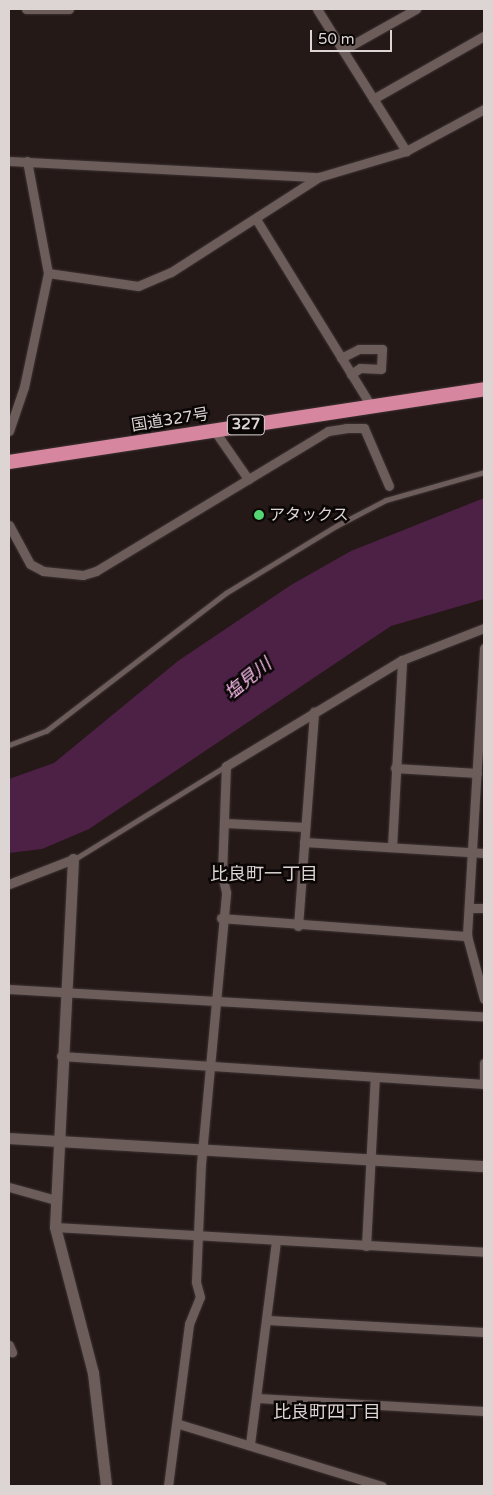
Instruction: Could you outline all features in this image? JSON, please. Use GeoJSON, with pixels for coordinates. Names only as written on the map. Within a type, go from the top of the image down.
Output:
{"type":"FeatureCollection","features":[{"type":"Feature","properties":{"kind":"highway","name":"国道327号"},"geometry":{"type":"LineString","coordinates":[[9,462],[484,389]]}},
{"type":"Feature","properties":{"kind":"street"},"geometry":{"type":"LineString","coordinates":[[26,9],[69,9]]}},
{"type":"Feature","properties":{"kind":"street"},"geometry":{"type":"LineString","coordinates":[[317,9],[406,151]]}},
{"type":"Feature","properties":{"kind":"street"},"geometry":{"type":"LineString","coordinates":[[343,50],[416,9]]}},
{"type":"Feature","properties":{"kind":"street"},"geometry":{"type":"LineString","coordinates":[[374,99],[484,36]]}},
{"type":"Feature","properties":{"kind":"street"},"geometry":{"type":"LineString","coordinates":[[48,273],[138,286],[256,219],[319,177],[406,151],[484,108]]}},
{"type":"Feature","properties":{"kind":"street"},"geometry":{"type":"LineString","coordinates":[[9,161],[319,177]]}},
{"type":"Feature","properties":{"kind":"street"},"geometry":{"type":"LineString","coordinates":[[9,431],[24,387],[48,273],[27,161]]}},
{"type":"Feature","properties":{"kind":"street"},"geometry":{"type":"LineString","coordinates":[[256,219],[371,406]]}},
{"type":"Feature","properties":{"kind":"street"},"geometry":{"type":"LineString","coordinates":[[341,358],[359,349],[382,349],[381,369],[360,368],[351,374]]}},
{"type":"Feature","properties":{"kind":"street"},"geometry":{"type":"LineString","coordinates":[[9,525],[30,564],[43,571],[83,575],[328,431],[364,428],[389,486]]}},
{"type":"Feature","properties":{"kind":"street"},"geometry":{"type":"LineString","coordinates":[[214,430],[248,479]]}},
{"type":"Feature","properties":{"kind":"street"},"geometry":{"type":"LineString","coordinates":[[168,1486],[179,1424],[189,1324],[200,1297],[196,1237],[213,1001],[221,918],[226,892],[222,874],[226,766],[402,660],[484,628]]}},
{"type":"Feature","properties":{"kind":"street"},"geometry":{"type":"LineString","coordinates":[[484,648],[481,741],[476,772],[480,796],[472,852],[467,936],[484,999]]}},
{"type":"Feature","properties":{"kind":"street"},"geometry":{"type":"LineString","coordinates":[[392,847],[402,660]]}},
{"type":"Feature","properties":{"kind":"street"},"geometry":{"type":"LineString","coordinates":[[298,926],[314,712]]}},
{"type":"Feature","properties":{"kind":"street"},"geometry":{"type":"LineString","coordinates":[[395,768],[476,772]]}},
{"type":"Feature","properties":{"kind":"street"},"geometry":{"type":"LineString","coordinates":[[225,823],[305,827]]}},
{"type":"Feature","properties":{"kind":"street"},"geometry":{"type":"LineString","coordinates":[[304,842],[484,853]]}},
{"type":"Feature","properties":{"kind":"street"},"geometry":{"type":"LineString","coordinates":[[9,884],[73,859],[61,1056],[55,1227],[93,1374],[106,1486]]}},
{"type":"Feature","properties":{"kind":"street"},"geometry":{"type":"LineString","coordinates":[[469,908],[484,908]]}},
{"type":"Feature","properties":{"kind":"street"},"geometry":{"type":"LineString","coordinates":[[221,918],[298,926],[467,936]]}},
{"type":"Feature","properties":{"kind":"street"},"geometry":{"type":"LineString","coordinates":[[9,989],[484,1016]]}},
{"type":"Feature","properties":{"kind":"street"},"geometry":{"type":"LineString","coordinates":[[61,1056],[484,1084],[484,1063]]}},
{"type":"Feature","properties":{"kind":"street"},"geometry":{"type":"LineString","coordinates":[[366,1246],[375,1077]]}},
{"type":"Feature","properties":{"kind":"street"},"geometry":{"type":"LineString","coordinates":[[9,1138],[484,1166]]}},
{"type":"Feature","properties":{"kind":"street"},"geometry":{"type":"LineString","coordinates":[[9,1187],[56,1200]]}},
{"type":"Feature","properties":{"kind":"street"},"geometry":{"type":"LineString","coordinates":[[55,1227],[196,1237],[484,1252]]}},
{"type":"Feature","properties":{"kind":"street"},"geometry":{"type":"LineString","coordinates":[[250,1444],[276,1240]]}},
{"type":"Feature","properties":{"kind":"street"},"geometry":{"type":"LineString","coordinates":[[267,1320],[484,1332]]}},
{"type":"Feature","properties":{"kind":"street"},"geometry":{"type":"LineString","coordinates":[[257,1398],[484,1411]]}},
{"type":"Feature","properties":{"kind":"street"},"geometry":{"type":"LineString","coordinates":[[179,1424],[250,1444],[361,1483],[382,1486]]}},
{"type":"Feature","properties":{"kind":"lane"},"geometry":{"type":"LineString","coordinates":[[9,745],[46,731],[226,594],[336,526],[386,500],[484,472]]}},
{"type":"Feature","properties":{"kind":"lane"},"geometry":{"type":"LineString","coordinates":[[73,859],[226,766]]}},
{"type":"Feature","properties":{"kind":"water","name":"塩見川"},"geometry":{"type":"Polygon","coordinates":[[[484,498],[484,599],[391,626],[89,829],[42,849],[9,853],[9,779],[54,763],[178,661],[291,585],[351,551],[484,498]]]}},
{"type":"Feature","properties":{"kind":"place","name":"アタックス"},"geometry":{"type":"Point","coordinates":[259,515]}},
{"type":"Feature","properties":{"kind":"district","name":"比良町一丁目"},"geometry":{"type":"Point","coordinates":[264,874]}},
{"type":"Feature","properties":{"kind":"district","name":"比良町四丁目"},"geometry":{"type":"Point","coordinates":[327,1412]}}]}
